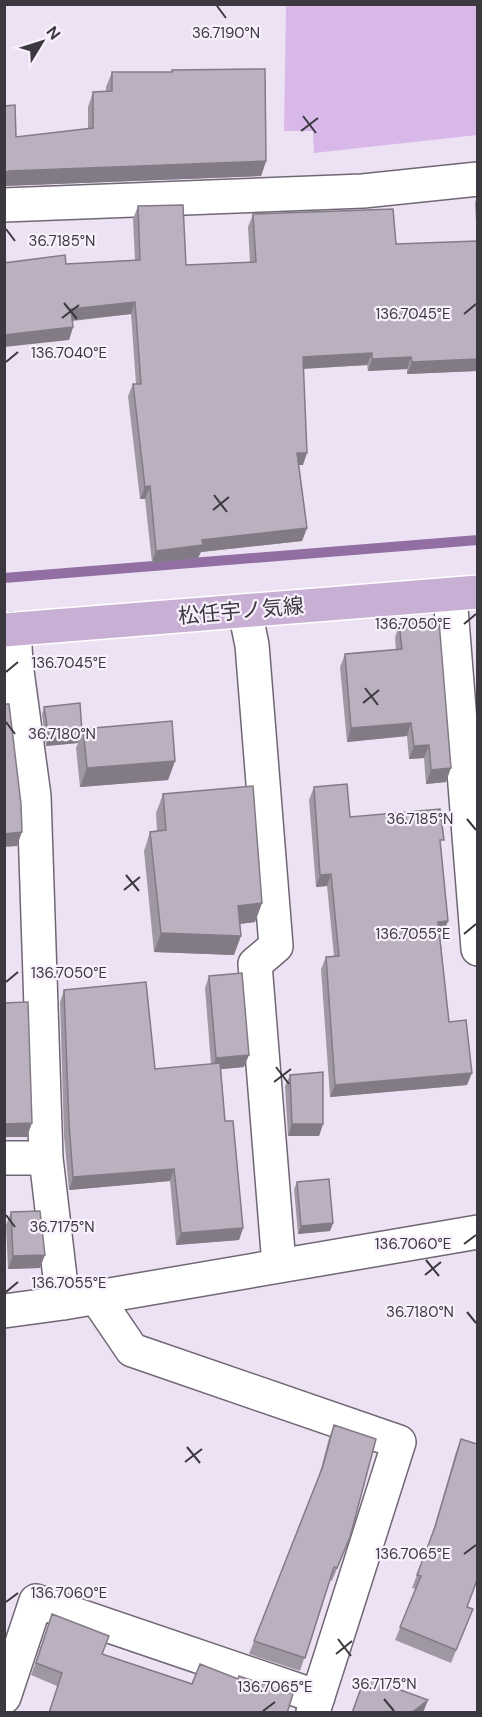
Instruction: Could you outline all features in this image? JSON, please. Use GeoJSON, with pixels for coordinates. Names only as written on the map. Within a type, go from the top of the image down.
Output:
{"type":"FeatureCollection","features":[{"type":"Feature","properties":{"kind":"main road","name":"松任宇ノ気線"},"geometry":{"type":"LineString","coordinates":[[9,630],[464,594]]}},
{"type":"Feature","properties":{"kind":"street"},"geometry":{"type":"LineString","coordinates":[[4,205],[363,191],[477,179]]}},
{"type":"Feature","properties":{"kind":"street"},"geometry":{"type":"LineString","coordinates":[[464,594],[477,950]]}},
{"type":"Feature","properties":{"kind":"street"},"geometry":{"type":"LineString","coordinates":[[245,611],[252,645],[276,946],[255,964],[279,1265]]}},
{"type":"Feature","properties":{"kind":"street"},"geometry":{"type":"LineString","coordinates":[[9,630],[16,664],[34,796],[45,1158],[63,1303]]}},
{"type":"Feature","properties":{"kind":"street"},"geometry":{"type":"LineString","coordinates":[[4,1158],[45,1158]]}},
{"type":"Feature","properties":{"kind":"street"},"geometry":{"type":"LineString","coordinates":[[4,1311],[63,1303],[477,1232]]}},
{"type":"Feature","properties":{"kind":"street"},"geometry":{"type":"LineString","coordinates":[[4,1697],[36,1601],[316,1705],[399,1442],[132,1350],[96,1297]]}},
{"type":"Feature","properties":{"kind":"shaded area"},"geometry":{"type":"Polygon","coordinates":[[[286,5],[477,5],[477,135],[314,153],[313,131],[284,131],[286,5]]]}},
{"type":"Feature","properties":{"kind":"building"},"geometry":{"type":"Polygon","coordinates":[[[265,69],[266,161],[4,173],[4,106],[15,105],[16,137],[93,128],[93,92],[112,91],[112,72],[265,69]]]}},
{"type":"Feature","properties":{"kind":"building"},"geometry":{"type":"Polygon","coordinates":[[[183,205],[186,265],[256,262],[253,214],[393,209],[396,244],[477,241],[477,359],[412,362],[411,357],[372,359],[372,353],[303,357],[307,453],[297,453],[307,528],[202,540],[203,545],[156,551],[150,486],[145,487],[133,384],[141,384],[135,302],[71,309],[73,327],[4,335],[4,263],[65,255],[66,264],[140,260],[138,206],[183,205]]]}},
{"type":"Feature","properties":{"kind":"building"},"geometry":{"type":"Polygon","coordinates":[[[439,621],[451,768],[431,770],[429,745],[414,746],[411,723],[351,728],[345,654],[402,649],[399,624],[439,621]]]}},
{"type":"Feature","properties":{"kind":"building"},"geometry":{"type":"Polygon","coordinates":[[[80,703],[81,735],[49,738],[44,707],[80,703]]]}},
{"type":"Feature","properties":{"kind":"building"},"geometry":{"type":"Polygon","coordinates":[[[4,704],[9,704],[21,804],[22,832],[4,834],[4,704]]]}},
{"type":"Feature","properties":{"kind":"building"},"geometry":{"type":"Polygon","coordinates":[[[172,721],[175,761],[87,768],[83,729],[172,721]]]}},
{"type":"Feature","properties":{"kind":"building"},"geometry":{"type":"Polygon","coordinates":[[[347,784],[350,817],[440,809],[444,840],[440,840],[448,921],[438,922],[449,1022],[466,1020],[472,1073],[335,1085],[326,957],[339,956],[331,874],[320,875],[314,787],[347,784]]]}},
{"type":"Feature","properties":{"kind":"building"},"geometry":{"type":"Polygon","coordinates":[[[253,786],[262,903],[238,906],[241,936],[161,933],[150,832],[166,830],[163,794],[253,786]]]}},
{"type":"Feature","properties":{"kind":"building"},"geometry":{"type":"Polygon","coordinates":[[[242,973],[249,1055],[216,1058],[209,976],[242,973]]]}},
{"type":"Feature","properties":{"kind":"building"},"geometry":{"type":"Polygon","coordinates":[[[146,982],[155,1069],[220,1063],[225,1121],[233,1121],[243,1228],[181,1233],[174,1169],[73,1177],[64,990],[146,982]]]}},
{"type":"Feature","properties":{"kind":"building"},"geometry":{"type":"Polygon","coordinates":[[[28,1002],[32,1123],[4,1124],[4,1003],[28,1002]]]}},
{"type":"Feature","properties":{"kind":"building"},"geometry":{"type":"Polygon","coordinates":[[[323,1072],[323,1124],[292,1124],[290,1075],[323,1072]]]}},
{"type":"Feature","properties":{"kind":"building"},"geometry":{"type":"Polygon","coordinates":[[[329,1179],[333,1223],[301,1226],[297,1182],[329,1179]]]}},
{"type":"Feature","properties":{"kind":"building"},"geometry":{"type":"Polygon","coordinates":[[[40,1211],[45,1255],[13,1256],[11,1212],[40,1211]]]}},
{"type":"Feature","properties":{"kind":"building"},"geometry":{"type":"Polygon","coordinates":[[[334,1425],[376,1439],[350,1537],[337,1568],[334,1567],[305,1658],[254,1641],[323,1466],[334,1425]]]}},
{"type":"Feature","properties":{"kind":"building"},"geometry":{"type":"Polygon","coordinates":[[[461,1439],[477,1444],[477,1580],[467,1607],[473,1609],[456,1650],[400,1627],[421,1576],[417,1575],[435,1527],[461,1439]]]}},
{"type":"Feature","properties":{"kind":"building"},"geometry":{"type":"Polygon","coordinates":[[[52,1614],[109,1636],[102,1654],[192,1684],[200,1664],[238,1679],[239,1676],[293,1694],[287,1713],[49,1713],[62,1673],[36,1663],[52,1614]]]}},
{"type":"Feature","properties":{"kind":"building"},"geometry":{"type":"Polygon","coordinates":[[[365,1677],[428,1700],[411,1713],[352,1713],[365,1677]]]}},
{"type":"Feature","properties":{"kind":"waterway"},"geometry":{"type":"LineString","coordinates":[[4,578],[478,540]]}}]}
